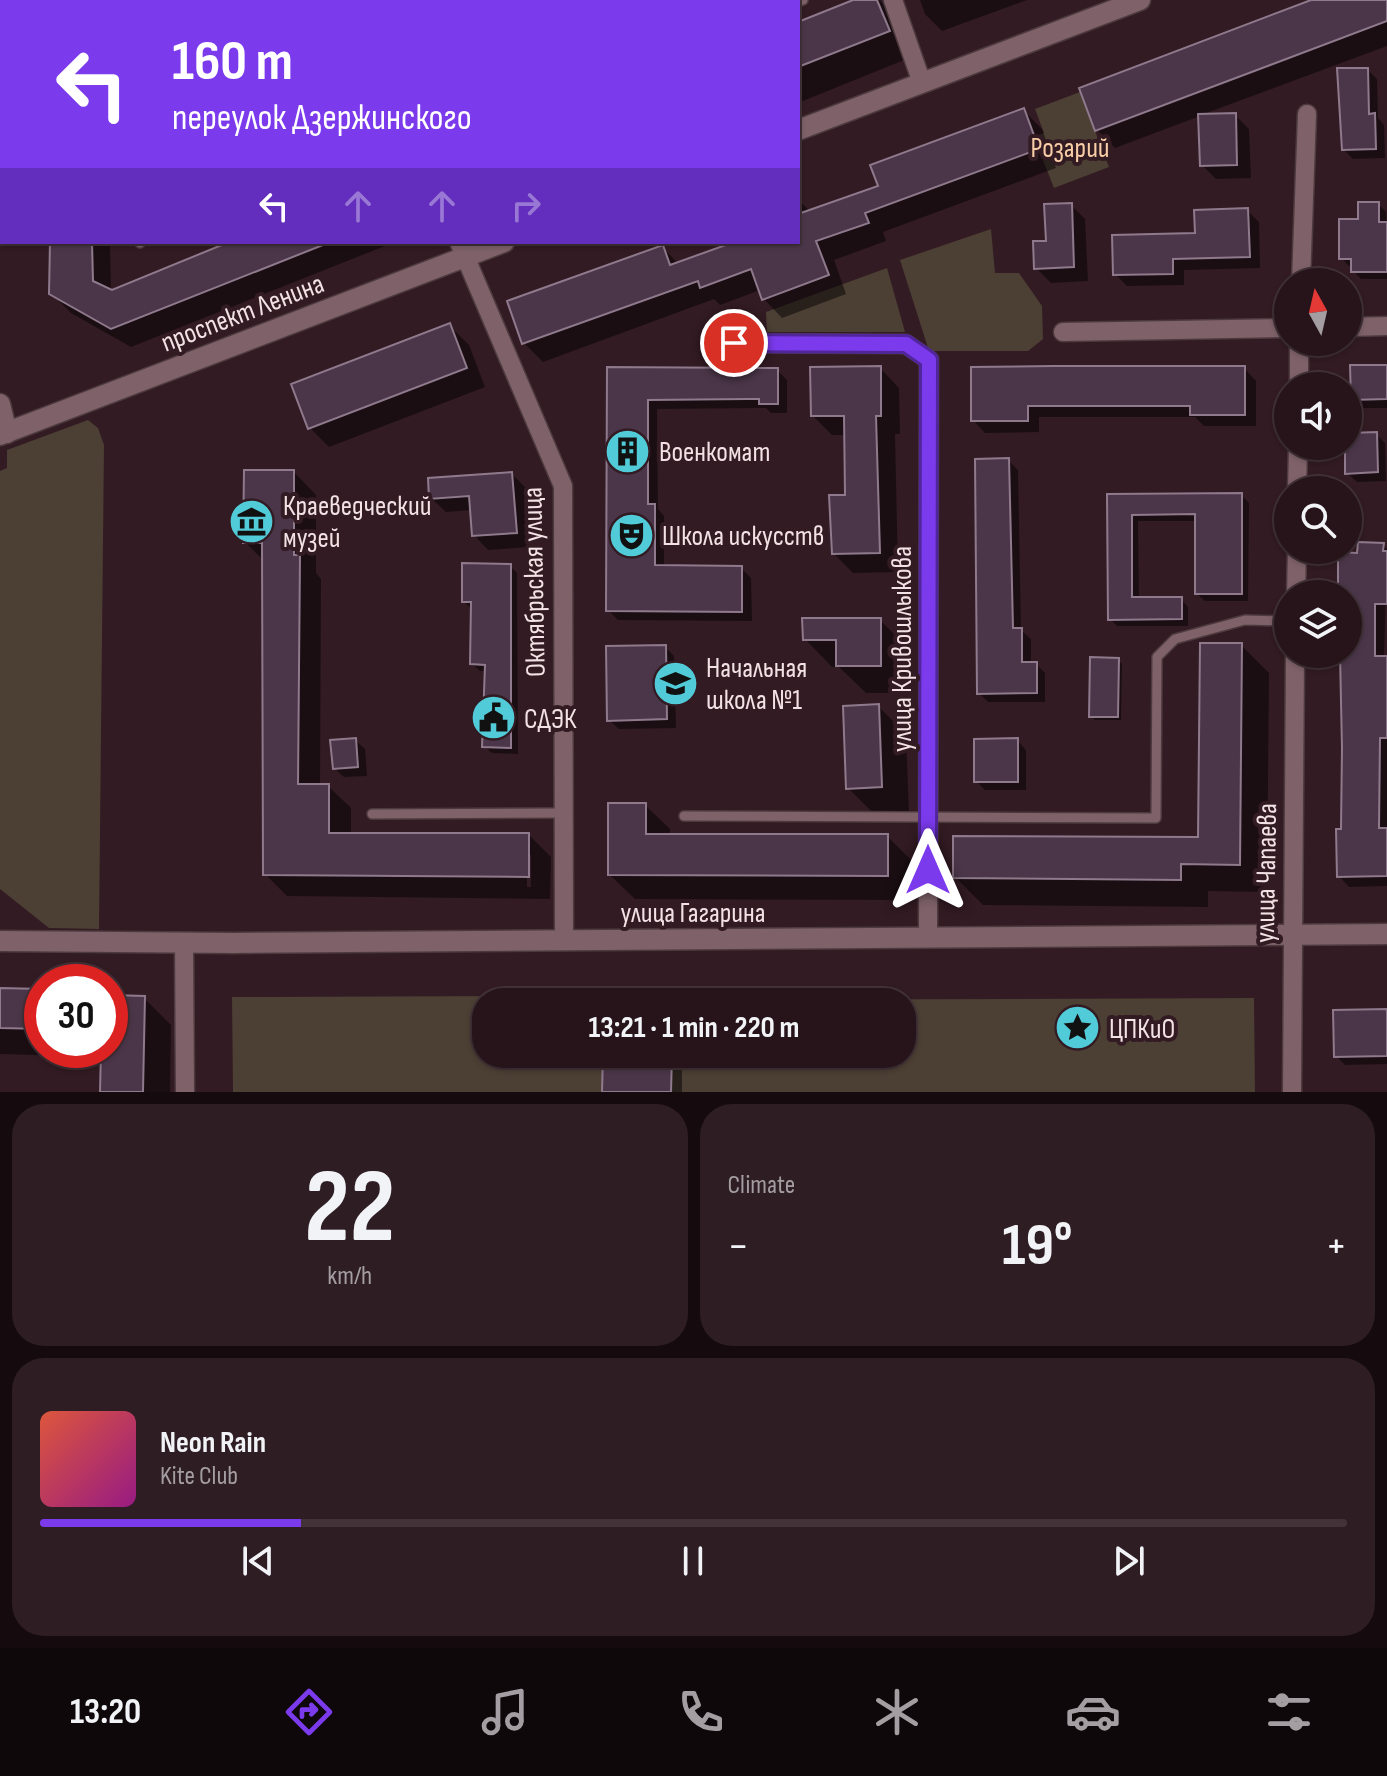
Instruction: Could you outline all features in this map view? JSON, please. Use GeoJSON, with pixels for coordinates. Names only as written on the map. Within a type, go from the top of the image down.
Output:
{"type":"FeatureCollection","features":[{"type":"Feature","properties":{"kind":"street"},"geometry":{"type":"LineString","coordinates":[[893,0],[922,83]]}},
{"type":"Feature","properties":{"kind":"street"},"geometry":{"type":"LineString","coordinates":[[800,129],[1140,0]]}},
{"type":"Feature","properties":{"kind":"street"},"geometry":{"type":"LineString","coordinates":[[1302,268],[1307,114]]}},
{"type":"Feature","properties":{"kind":"street"},"geometry":{"type":"LineString","coordinates":[[0,125],[0,173]]}},
{"type":"Feature","properties":{"kind":"street","name":"проспект Ленина"},"geometry":{"type":"LineString","coordinates":[[3,434],[462,249],[492,244]]}},
{"type":"Feature","properties":{"kind":"street","name":"Октябрьская улица"},"geometry":{"type":"LineString","coordinates":[[462,249],[563,486],[564,941]]}},
{"type":"Feature","properties":{"kind":"street"},"geometry":{"type":"LineString","coordinates":[[1362,327],[1387,326]]}},
{"type":"Feature","properties":{"kind":"street"},"geometry":{"type":"LineString","coordinates":[[1063,332],[1274,328]]}},
{"type":"Feature","properties":{"kind":"street","name":"улица Кривошлыкова"},"geometry":{"type":"LineString","coordinates":[[734,343],[906,344],[929,360],[928,938]]}},
{"type":"Feature","properties":{"kind":"street"},"geometry":{"type":"LineString","coordinates":[[0,404],[3,434]]}},
{"type":"Feature","properties":{"kind":"street","name":"улица Чапаева"},"geometry":{"type":"LineString","coordinates":[[1292,1092],[1295,668]]}},
{"type":"Feature","properties":{"kind":"street","name":"улица Гагарина"},"geometry":{"type":"LineString","coordinates":[[0,941],[184,943],[1387,934]]}},
{"type":"Feature","properties":{"kind":"street"},"geometry":{"type":"LineString","coordinates":[[184,943],[185,1092]]}},
{"type":"Feature","properties":{"kind":"lane"},"geometry":{"type":"LineString","coordinates":[[684,816],[1156,818],[1157,657],[1175,639],[1245,620],[1274,621]]}},
{"type":"Feature","properties":{"kind":"lane"},"geometry":{"type":"LineString","coordinates":[[372,814],[564,813]]}},
{"type":"Feature","properties":{"kind":"green space","name":"Розарий"},"geometry":{"type":"Polygon","coordinates":[[[1080,92],[1109,167],[1054,188],[1034,137],[1044,133],[1035,109],[1080,92]]]}},
{"type":"Feature","properties":{"kind":"green space"},"geometry":{"type":"Polygon","coordinates":[[[991,229],[995,273],[1019,273],[1042,306],[1043,339],[1028,351],[929,351],[900,260],[991,229]]]}},
{"type":"Feature","properties":{"kind":"green space"},"geometry":{"type":"Polygon","coordinates":[[[887,268],[905,332],[767,332],[766,312],[887,268]]]}},
{"type":"Feature","properties":{"kind":"green space"},"geometry":{"type":"Polygon","coordinates":[[[88,420],[98,428],[104,445],[99,929],[49,928],[0,889],[0,471],[7,468],[7,450],[88,420]]]}},
{"type":"Feature","properties":{"kind":"green space"},"geometry":{"type":"Polygon","coordinates":[[[472,996],[472,1068],[602,1068],[602,1092],[233,1092],[232,997],[472,996]]]}},
{"type":"Feature","properties":{"kind":"green space","name":"ЦПКиО"},"geometry":{"type":"Polygon","coordinates":[[[1254,998],[1255,1092],[671,1092],[672,1068],[916,1068],[916,999],[1254,998]]]}},
{"type":"Feature","properties":{"kind":"building"},"geometry":{"type":"Polygon","coordinates":[[[853,0],[877,0],[890,31],[800,66],[800,21],[853,0]]]}},
{"type":"Feature","properties":{"kind":"building"},"geometry":{"type":"Polygon","coordinates":[[[1311,0],[1387,0],[1387,21],[1095,131],[1079,88],[1311,0]]]}},
{"type":"Feature","properties":{"kind":"building"},"geometry":{"type":"Polygon","coordinates":[[[1337,68],[1368,68],[1369,114],[1375,113],[1376,149],[1342,150],[1337,68]]]}},
{"type":"Feature","properties":{"kind":"building"},"geometry":{"type":"Polygon","coordinates":[[[1024,108],[1039,149],[865,213],[869,223],[816,241],[829,275],[762,300],[751,269],[700,288],[698,281],[522,344],[507,301],[663,245],[670,265],[728,244],[800,244],[800,213],[878,186],[870,165],[1024,108]]]}},
{"type":"Feature","properties":{"kind":"building"},"geometry":{"type":"Polygon","coordinates":[[[1236,113],[1237,165],[1200,166],[1198,114],[1236,113]]]}},
{"type":"Feature","properties":{"kind":"building"},"geometry":{"type":"Polygon","coordinates":[[[1358,202],[1379,202],[1379,222],[1387,222],[1387,272],[1362,272],[1362,268],[1351,268],[1351,259],[1339,259],[1339,219],[1358,219],[1358,202]]]}},
{"type":"Feature","properties":{"kind":"building"},"geometry":{"type":"Polygon","coordinates":[[[1072,203],[1074,267],[1034,269],[1033,241],[1046,241],[1044,204],[1072,203]]]}},
{"type":"Feature","properties":{"kind":"building"},"geometry":{"type":"Polygon","coordinates":[[[1248,208],[1250,257],[1173,259],[1173,274],[1113,275],[1112,235],[1195,233],[1194,210],[1248,208]]]}},
{"type":"Feature","properties":{"kind":"building"},"geometry":{"type":"Polygon","coordinates":[[[50,244],[92,244],[93,281],[112,290],[224,244],[325,244],[111,329],[49,294],[50,244]]]}},
{"type":"Feature","properties":{"kind":"building"},"geometry":{"type":"Polygon","coordinates":[[[450,323],[467,368],[308,429],[291,384],[450,323]]]}},
{"type":"Feature","properties":{"kind":"building"},"geometry":{"type":"Polygon","coordinates":[[[1350,365],[1387,365],[1387,399],[1362,400],[1362,372],[1350,372],[1350,365]]]}},
{"type":"Feature","properties":{"kind":"building"},"geometry":{"type":"Polygon","coordinates":[[[881,366],[881,416],[876,416],[880,553],[832,554],[829,495],[845,495],[844,416],[811,416],[810,367],[881,366]]]}},
{"type":"Feature","properties":{"kind":"building"},"geometry":{"type":"Polygon","coordinates":[[[1245,366],[1245,415],[1190,415],[1190,406],[1028,406],[1028,421],[971,421],[971,367],[1245,366]]]}},
{"type":"Feature","properties":{"kind":"building"},"geometry":{"type":"Polygon","coordinates":[[[607,367],[778,368],[778,404],[759,404],[759,399],[648,400],[648,504],[655,504],[655,565],[742,566],[742,612],[606,611],[607,367]]]}},
{"type":"Feature","properties":{"kind":"building"},"geometry":{"type":"Polygon","coordinates":[[[1377,432],[1378,472],[1345,474],[1345,460],[1362,460],[1362,433],[1377,432]]]}},
{"type":"Feature","properties":{"kind":"building"},"geometry":{"type":"Polygon","coordinates":[[[1009,458],[1013,628],[1022,628],[1022,662],[1037,662],[1037,693],[977,694],[975,459],[1009,458]]]}},
{"type":"Feature","properties":{"kind":"building"},"geometry":{"type":"Polygon","coordinates":[[[244,470],[294,470],[294,555],[300,555],[298,784],[329,784],[329,833],[529,833],[529,877],[263,875],[262,543],[243,543],[244,470]]]}},
{"type":"Feature","properties":{"kind":"building"},"geometry":{"type":"Polygon","coordinates":[[[512,472],[517,533],[472,536],[469,496],[429,499],[428,478],[512,472]]]}},
{"type":"Feature","properties":{"kind":"building"},"geometry":{"type":"Polygon","coordinates":[[[1242,493],[1242,594],[1195,594],[1195,514],[1132,515],[1132,597],[1182,597],[1182,619],[1108,620],[1107,494],[1242,493]]]}},
{"type":"Feature","properties":{"kind":"building"},"geometry":{"type":"Polygon","coordinates":[[[1362,542],[1384,543],[1383,551],[1387,551],[1387,604],[1375,604],[1375,656],[1387,656],[1387,738],[1380,738],[1379,828],[1387,828],[1387,876],[1337,877],[1336,829],[1341,829],[1340,668],[1362,668],[1362,580],[1338,580],[1338,564],[1362,564],[1362,542]]]}},
{"type":"Feature","properties":{"kind":"building"},"geometry":{"type":"Polygon","coordinates":[[[462,563],[511,564],[511,748],[482,747],[485,665],[470,664],[471,602],[462,602],[462,563]]]}},
{"type":"Feature","properties":{"kind":"building"},"geometry":{"type":"Polygon","coordinates":[[[802,618],[881,618],[881,666],[836,666],[836,640],[803,640],[802,618]]]}},
{"type":"Feature","properties":{"kind":"building"},"geometry":{"type":"Polygon","coordinates":[[[1200,643],[1242,643],[1240,865],[1181,864],[1181,880],[953,878],[953,836],[1198,837],[1200,643]]]}},
{"type":"Feature","properties":{"kind":"building"},"geometry":{"type":"Polygon","coordinates":[[[666,645],[667,719],[607,721],[606,646],[666,645]]]}},
{"type":"Feature","properties":{"kind":"building"},"geometry":{"type":"Polygon","coordinates":[[[1090,657],[1119,658],[1118,717],[1089,717],[1090,657]]]}},
{"type":"Feature","properties":{"kind":"building"},"geometry":{"type":"Polygon","coordinates":[[[879,704],[882,787],[846,789],[843,706],[879,704]]]}},
{"type":"Feature","properties":{"kind":"building"},"geometry":{"type":"Polygon","coordinates":[[[356,738],[358,767],[333,769],[330,740],[356,738]]]}},
{"type":"Feature","properties":{"kind":"building"},"geometry":{"type":"Polygon","coordinates":[[[1018,738],[1018,782],[974,782],[974,739],[1018,738]]]}},
{"type":"Feature","properties":{"kind":"building"},"geometry":{"type":"Polygon","coordinates":[[[608,803],[646,803],[646,834],[888,834],[888,876],[608,875],[608,803]]]}},
{"type":"Feature","properties":{"kind":"building"},"geometry":{"type":"Polygon","coordinates":[[[0,988],[24,989],[24,1029],[0,1028],[0,988]]]}},
{"type":"Feature","properties":{"kind":"building"},"geometry":{"type":"Polygon","coordinates":[[[128,996],[145,996],[143,1092],[100,1092],[101,1068],[128,1068],[128,996]]]}},
{"type":"Feature","properties":{"kind":"building"},"geometry":{"type":"Polygon","coordinates":[[[1387,1009],[1387,1056],[1334,1057],[1333,1010],[1387,1009]]]}},
{"type":"Feature","properties":{"kind":"building"},"geometry":{"type":"Polygon","coordinates":[[[603,1068],[672,1068],[671,1092],[602,1092],[603,1068]]]}},
{"type":"Feature","properties":{"kind":"place","name":"Военкомат"},"geometry":{"type":"Point","coordinates":[628,451]}},
{"type":"Feature","properties":{"kind":"place","name":"Краеведческий музей"},"geometry":{"type":"Point","coordinates":[252,521]}},
{"type":"Feature","properties":{"kind":"place","name":"Школа искусств"},"geometry":{"type":"Point","coordinates":[631,535]}},
{"type":"Feature","properties":{"kind":"place","name":"Начальная школа №1"},"geometry":{"type":"Point","coordinates":[675,683]}},
{"type":"Feature","properties":{"kind":"place","name":"СДЭК"},"geometry":{"type":"Point","coordinates":[493,718]}},
{"type":"Feature","properties":{"kind":"place","name":"ЦПКиО"},"geometry":{"type":"Point","coordinates":[1078,1028]}},
{"type":"Feature","properties":{"kind":"route"},"geometry":{"type":"LineString","coordinates":[[734,343],[906,344],[929,360],[928,870]]}}]}
